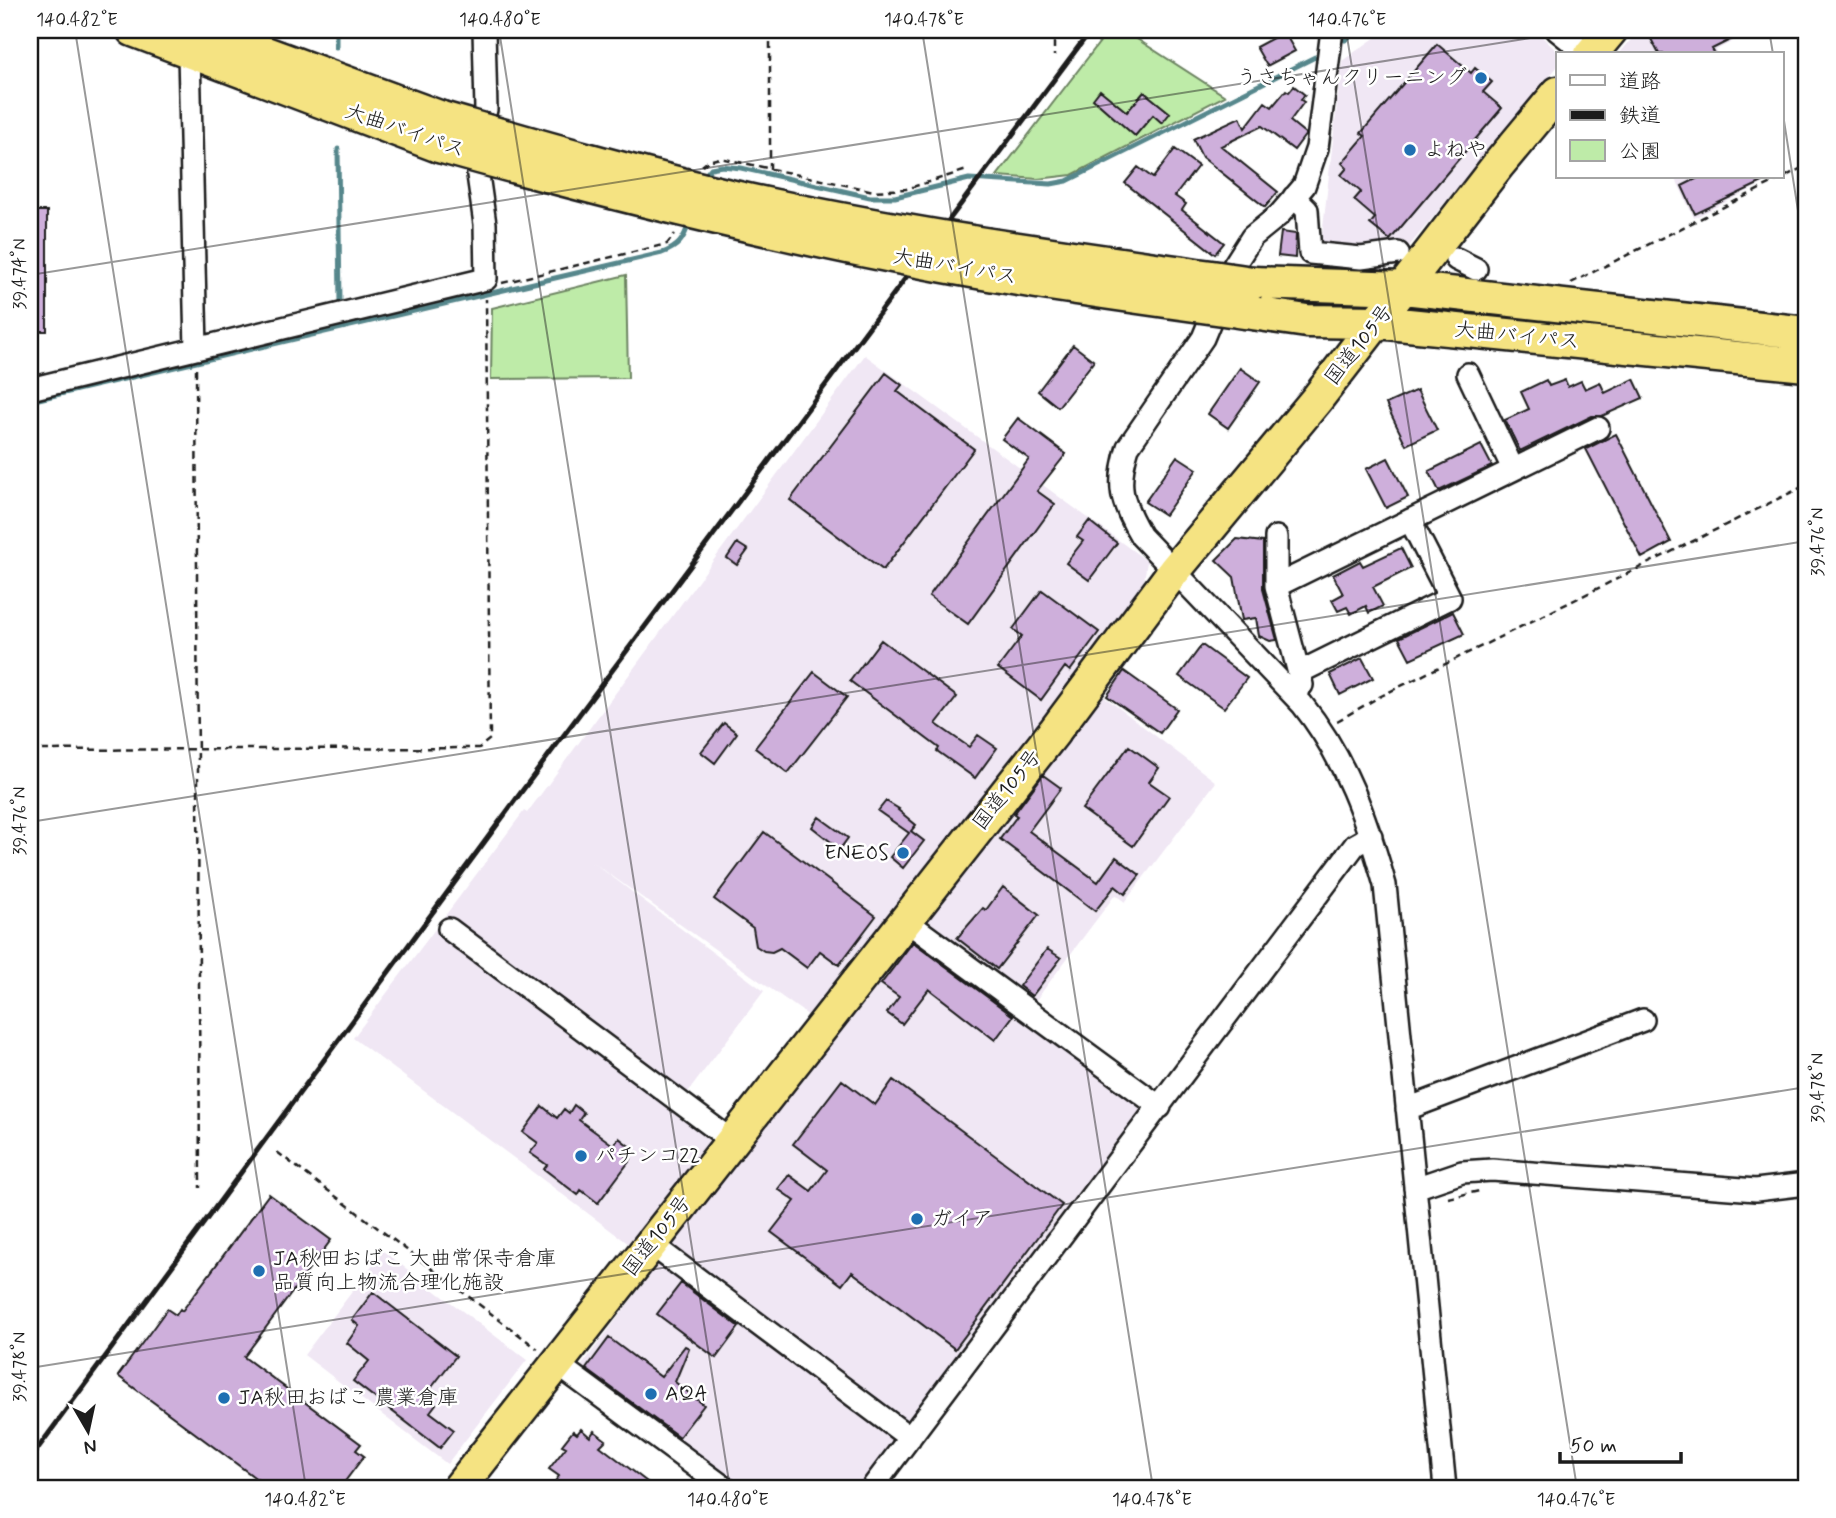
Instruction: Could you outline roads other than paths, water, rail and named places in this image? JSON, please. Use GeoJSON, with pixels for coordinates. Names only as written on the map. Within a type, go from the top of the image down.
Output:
{"type":"FeatureCollection","features":[{"type":"Feature","properties":{"kind":"highway","name":"大曲バイパス"},"geometry":{"type":"LineString","coordinates":[[133,30],[196,41],[441,132],[662,206],[830,243],[1015,278],[1307,321],[1378,322],[1806,365]]}},
{"type":"Feature","properties":{"kind":"highway"},"geometry":{"type":"LineString","coordinates":[[1591,52],[1611,30]]}},
{"type":"Feature","properties":{"kind":"highway","name":"国道105号"},"geometry":{"type":"LineString","coordinates":[[459,1488],[1054,732],[1174,571],[1317,399],[1498,165],[1556,95]]}},
{"type":"Feature","properties":{"kind":"highway","name":"大曲バイパス"},"geometry":{"type":"LineString","coordinates":[[441,132],[607,165],[736,197],[980,243],[1253,283],[1404,288],[1806,333]]}},
{"type":"Feature","properties":{"kind":"street"},"geometry":{"type":"LineString","coordinates":[[484,30],[486,110]]}},
{"type":"Feature","properties":{"kind":"street"},"geometry":{"type":"LineString","coordinates":[[1332,30],[1317,148],[1304,186],[1279,215],[1252,237],[1231,270],[1203,338],[1128,447],[1120,486],[1125,509],[1141,536],[1322,729],[1348,777],[1371,836],[1385,885],[1446,1488]]}},
{"type":"Feature","properties":{"kind":"street"},"geometry":{"type":"LineString","coordinates":[[1557,30],[1586,52]]}},
{"type":"Feature","properties":{"kind":"street"},"geometry":{"type":"LineString","coordinates":[[196,41],[196,358]]}},
{"type":"Feature","properties":{"kind":"street"},"geometry":{"type":"LineString","coordinates":[[30,390],[196,358],[486,279],[485,224],[478,175]]}},
{"type":"Feature","properties":{"kind":"street"},"geometry":{"type":"LineString","coordinates":[[1294,197],[1307,210],[1310,253],[1361,258],[1398,253]]}},
{"type":"Feature","properties":{"kind":"street"},"geometry":{"type":"LineString","coordinates":[[1456,259],[1476,268]]}},
{"type":"Feature","properties":{"kind":"street"},"geometry":{"type":"LineString","coordinates":[[1468,374],[1513,469]]}},
{"type":"Feature","properties":{"kind":"street"},"geometry":{"type":"LineString","coordinates":[[1276,586],[1598,428]]}},
{"type":"Feature","properties":{"kind":"street"},"geometry":{"type":"LineString","coordinates":[[1300,672],[1450,598],[1410,520]]}},
{"type":"Feature","properties":{"kind":"street"},"geometry":{"type":"LineString","coordinates":[[1276,537],[1276,586],[1300,672],[1305,708]]}},
{"type":"Feature","properties":{"kind":"street"},"geometry":{"type":"LineString","coordinates":[[872,1488],[1355,845],[1371,836]]}},
{"type":"Feature","properties":{"kind":"street"},"geometry":{"type":"LineString","coordinates":[[905,920],[1160,1107]]}},
{"type":"Feature","properties":{"kind":"street"},"geometry":{"type":"LineString","coordinates":[[449,929],[732,1141]]}},
{"type":"Feature","properties":{"kind":"street"},"geometry":{"type":"LineString","coordinates":[[1407,1109],[1643,1020]]}},
{"type":"Feature","properties":{"kind":"street"},"geometry":{"type":"LineString","coordinates":[[1415,1188],[1462,1172],[1492,1170],[1756,1189],[1806,1184]]}},
{"type":"Feature","properties":{"kind":"street"},"geometry":{"type":"LineString","coordinates":[[651,1244],[910,1438]]}},
{"type":"Feature","properties":{"kind":"street"},"geometry":{"type":"LineString","coordinates":[[557,1364],[725,1488]]}},
{"type":"Feature","properties":{"kind":"waterway"},"geometry":{"type":"LineString","coordinates":[[336,30],[336,47]]}},
{"type":"Feature","properties":{"kind":"waterway"},"geometry":{"type":"LineString","coordinates":[[1345,40],[1357,30]]}},
{"type":"Feature","properties":{"kind":"waterway"},"geometry":{"type":"LineString","coordinates":[[701,180],[711,168],[722,166],[870,197],[895,197],[969,179],[1051,184],[1067,181],[1315,57]]}},
{"type":"Feature","properties":{"kind":"waterway"},"geometry":{"type":"LineString","coordinates":[[338,149],[340,303]]}},
{"type":"Feature","properties":{"kind":"waterway"},"geometry":{"type":"LineString","coordinates":[[30,401],[662,253],[680,242],[689,223]]}},
{"type":"Feature","properties":{"kind":"railway"},"geometry":{"type":"LineString","coordinates":[[30,1459],[522,791],[1091,30]]}},
{"type":"Feature","properties":{"kind":"place","name":"うさちゃんクリーニング"},"geometry":{"type":"Point","coordinates":[1481,78]}},
{"type":"Feature","properties":{"kind":"place","name":"よねや"},"geometry":{"type":"Point","coordinates":[1410,150]}},
{"type":"Feature","properties":{"kind":"place","name":"ENEOS"},"geometry":{"type":"Point","coordinates":[903,853]}},
{"type":"Feature","properties":{"kind":"place","name":"パチンコ22"},"geometry":{"type":"Point","coordinates":[581,1156]}},
{"type":"Feature","properties":{"kind":"place","name":"ガイア"},"geometry":{"type":"Point","coordinates":[917,1219]}},
{"type":"Feature","properties":{"kind":"place","name":"JA秋田おばこ 大曲常保寺倉庫 品質向上物流合理化施設"},"geometry":{"type":"Point","coordinates":[259,1271]}},
{"type":"Feature","properties":{"kind":"place","name":"AQA"},"geometry":{"type":"Point","coordinates":[651,1394]}},
{"type":"Feature","properties":{"kind":"place","name":"JA秋田おばこ 農業倉庫"},"geometry":{"type":"Point","coordinates":[224,1398]}}]}
